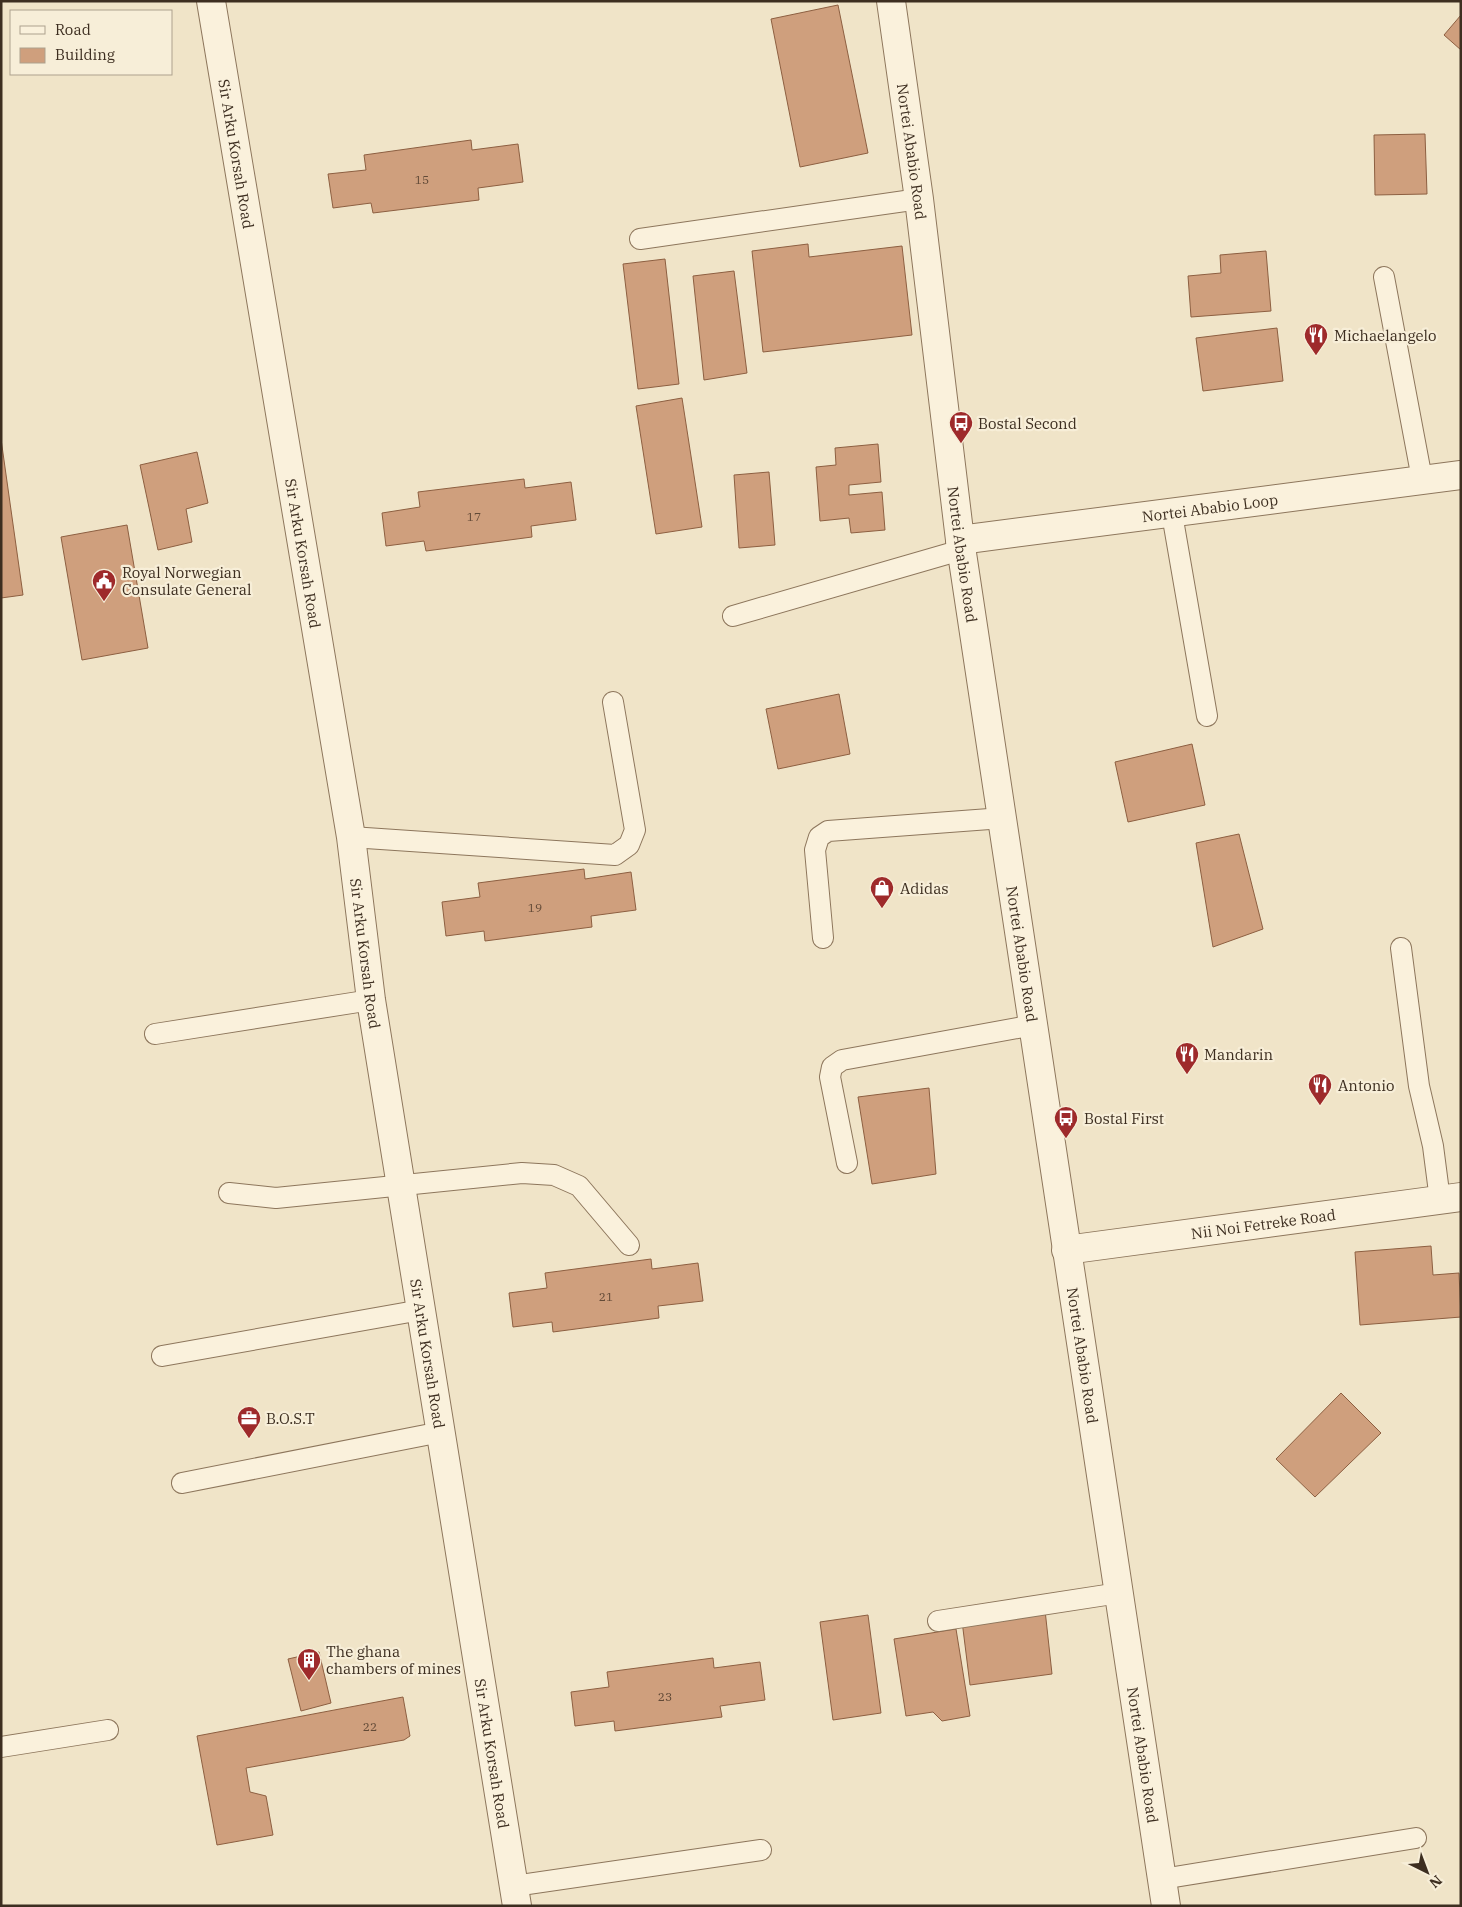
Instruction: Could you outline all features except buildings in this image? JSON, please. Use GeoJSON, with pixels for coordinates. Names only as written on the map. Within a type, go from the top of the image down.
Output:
{"type":"FeatureCollection","features":[{"type":"Feature","properties":{"kind":"street","name":"Sir Arku Korsah Road"},"geometry":{"type":"LineString","coordinates":[[211,1],[350,837],[371,1000],[516,1896]]}},
{"type":"Feature","properties":{"kind":"street","name":"Nortei Ababio Road"},"geometry":{"type":"LineString","coordinates":[[891,1],[918,199],[960,545],[1166,1906]]}},
{"type":"Feature","properties":{"kind":"street","name":"Nortei Ababio Loop"},"geometry":{"type":"LineString","coordinates":[[960,545],[1461,475]]}},
{"type":"Feature","properties":{"kind":"street","name":"Nii Noi Fetreke Road"},"geometry":{"type":"LineString","coordinates":[[1066,1250],[1451,1198]]}},
{"type":"Feature","properties":{"kind":"lane"},"geometry":{"type":"LineString","coordinates":[[640,239],[918,199]]}},
{"type":"Feature","properties":{"kind":"lane"},"geometry":{"type":"LineString","coordinates":[[1384,277],[1422,479]]}},
{"type":"Feature","properties":{"kind":"lane"},"geometry":{"type":"LineString","coordinates":[[1172,514],[1207,716]]}},
{"type":"Feature","properties":{"kind":"lane"},"geometry":{"type":"LineString","coordinates":[[733,616],[960,545]]}},
{"type":"Feature","properties":{"kind":"lane"},"geometry":{"type":"LineString","coordinates":[[350,837],[615,855],[629,845],[635,830],[613,702]]}},
{"type":"Feature","properties":{"kind":"lane"},"geometry":{"type":"LineString","coordinates":[[823,938],[815,850],[819,837],[828,831],[1002,818]]}},
{"type":"Feature","properties":{"kind":"lane"},"geometry":{"type":"LineString","coordinates":[[1401,948],[1419,1086],[1433,1146],[1451,1198]]}},
{"type":"Feature","properties":{"kind":"lane"},"geometry":{"type":"LineString","coordinates":[[156,1034],[371,1000]]}},
{"type":"Feature","properties":{"kind":"lane"},"geometry":{"type":"LineString","coordinates":[[847,1163],[830,1077],[832,1067],[842,1060],[1034,1025]]}},
{"type":"Feature","properties":{"kind":"lane"},"geometry":{"type":"LineString","coordinates":[[229,1193],[276,1198],[522,1173],[554,1175],[579,1186],[629,1245]]}},
{"type":"Feature","properties":{"kind":"lane"},"geometry":{"type":"LineString","coordinates":[[162,1356],[421,1310]]}},
{"type":"Feature","properties":{"kind":"lane"},"geometry":{"type":"LineString","coordinates":[[182,1483],[441,1432]]}},
{"type":"Feature","properties":{"kind":"lane"},"geometry":{"type":"LineString","coordinates":[[938,1621],[1120,1593]]}},
{"type":"Feature","properties":{"kind":"lane"},"geometry":{"type":"LineString","coordinates":[[1,1747],[108,1730]]}},
{"type":"Feature","properties":{"kind":"lane"},"geometry":{"type":"LineString","coordinates":[[1162,1878],[1416,1838]]}},
{"type":"Feature","properties":{"kind":"lane"},"geometry":{"type":"LineString","coordinates":[[516,1896],[762,1850]]}},
{"type":"Feature","properties":{"kind":"place","name":"Michaelangelo"},"geometry":{"type":"Point","coordinates":[1316,356]}},
{"type":"Feature","properties":{"kind":"place","name":"Bostal Second"},"geometry":{"type":"Point","coordinates":[961,444]}},
{"type":"Feature","properties":{"kind":"place","name":"Royal Norwegian Consulate General"},"geometry":{"type":"Point","coordinates":[104,602]}},
{"type":"Feature","properties":{"kind":"place","name":"Adidas"},"geometry":{"type":"Point","coordinates":[882,909]}},
{"type":"Feature","properties":{"kind":"place","name":"Mandarin"},"geometry":{"type":"Point","coordinates":[1187,1075]}},
{"type":"Feature","properties":{"kind":"place","name":"Antonio"},"geometry":{"type":"Point","coordinates":[1320,1106]}},
{"type":"Feature","properties":{"kind":"place","name":"Bostal First"},"geometry":{"type":"Point","coordinates":[1066,1139]}},
{"type":"Feature","properties":{"kind":"place","name":"B.O.S.T"},"geometry":{"type":"Point","coordinates":[249,1439]}},
{"type":"Feature","properties":{"kind":"place","name":"The ghana chambers of mines"},"geometry":{"type":"Point","coordinates":[309,1681]}}]}
